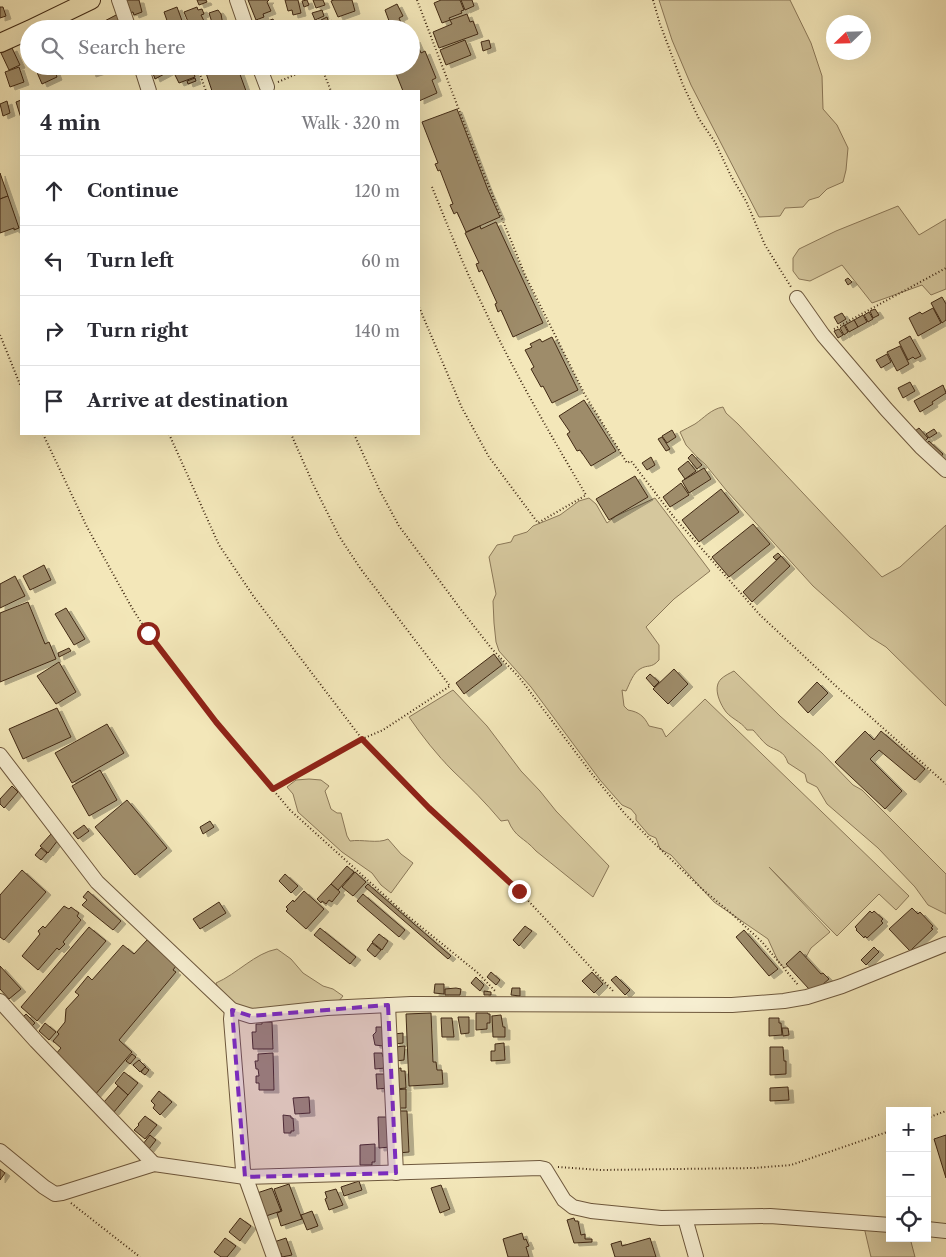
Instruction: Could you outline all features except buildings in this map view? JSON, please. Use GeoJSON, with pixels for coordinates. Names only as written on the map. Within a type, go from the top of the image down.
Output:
{"type":"FeatureCollection","features":[{"type":"Feature","properties":{"kind":"main road"},"geometry":{"type":"LineString","coordinates":[[49,20],[91,0]]}},
{"type":"Feature","properties":{"kind":"main road"},"geometry":{"type":"LineString","coordinates":[[0,43],[20,34]]}},
{"type":"Feature","properties":{"kind":"street"},"geometry":{"type":"LineString","coordinates":[[119,0],[126,20]]}},
{"type":"Feature","properties":{"kind":"street"},"geometry":{"type":"LineString","coordinates":[[237,0],[244,20]]}},
{"type":"Feature","properties":{"kind":"street"},"geometry":{"type":"LineString","coordinates":[[144,75],[149,90]]}},
{"type":"Feature","properties":{"kind":"street"},"geometry":{"type":"LineString","coordinates":[[262,75],[266,87]]}},
{"type":"Feature","properties":{"kind":"street"},"geometry":{"type":"LineString","coordinates":[[797,298],[823,335],[886,409],[921,447],[946,470]]}},
{"type":"Feature","properties":{"kind":"street"},"geometry":{"type":"LineString","coordinates":[[0,756],[97,882],[232,1010],[251,1016],[327,1008],[456,1003],[732,1005],[784,1001],[807,997],[842,986],[946,944]]}},
{"type":"Feature","properties":{"kind":"street"},"geometry":{"type":"LineString","coordinates":[[0,1001],[154,1164]]}},
{"type":"Feature","properties":{"kind":"street"},"geometry":{"type":"LineString","coordinates":[[388,1005],[396,1173]]}},
{"type":"Feature","properties":{"kind":"street"},"geometry":{"type":"LineString","coordinates":[[232,1010],[243,1170],[274,1257]]}},
{"type":"Feature","properties":{"kind":"street"},"geometry":{"type":"LineString","coordinates":[[0,1151],[54,1194],[154,1164],[245,1177],[545,1169],[564,1200],[573,1207],[627,1216],[685,1218],[770,1216],[886,1225]]}},
{"type":"Feature","properties":{"kind":"street"},"geometry":{"type":"LineString","coordinates":[[685,1218],[696,1257]]}},
{"type":"Feature","properties":{"kind":"street"},"geometry":{"type":"LineString","coordinates":[[931,1229],[946,1231]]}},
{"type":"Feature","properties":{"kind":"path"},"geometry":{"type":"LineString","coordinates":[[417,0],[477,157],[525,275],[585,395],[627,463],[631,461],[673,516],[760,615],[838,688],[946,784]]}},
{"type":"Feature","properties":{"kind":"path"},"geometry":{"type":"LineString","coordinates":[[653,0],[660,24],[687,94],[699,119],[715,142],[731,176],[746,201],[766,245],[797,298]]}},
{"type":"Feature","properties":{"kind":"path"},"geometry":{"type":"LineString","coordinates":[[200,75],[206,90]]}},
{"type":"Feature","properties":{"kind":"path"},"geometry":{"type":"LineString","coordinates":[[266,87],[294,75]]}},
{"type":"Feature","properties":{"kind":"path"},"geometry":{"type":"LineString","coordinates":[[325,75],[331,90]]}},
{"type":"Feature","properties":{"kind":"path"},"geometry":{"type":"LineString","coordinates":[[420,309],[462,408],[489,458],[538,523],[586,495],[503,348],[480,301],[432,187]]}},
{"type":"Feature","properties":{"kind":"path"},"geometry":{"type":"LineString","coordinates":[[823,335],[946,268]]}},
{"type":"Feature","properties":{"kind":"path"},"geometry":{"type":"LineString","coordinates":[[0,335],[20,385]]}},
{"type":"Feature","properties":{"kind":"path"},"geometry":{"type":"LineString","coordinates":[[43,435],[87,527],[132,608],[152,639],[210,715],[290,810],[404,914],[473,968],[505,1003]]}},
{"type":"Feature","properties":{"kind":"path"},"geometry":{"type":"LineString","coordinates":[[169,435],[219,544],[254,597],[362,739],[429,808],[519,891],[626,1005]]}},
{"type":"Feature","properties":{"kind":"path"},"geometry":{"type":"LineString","coordinates":[[273,789],[362,739],[383,730],[450,686],[360,568],[339,536],[291,435]]}},
{"type":"Feature","properties":{"kind":"path"},"geometry":{"type":"LineString","coordinates":[[354,435],[379,489],[399,526],[462,611],[492,649],[518,677],[592,774],[625,814],[653,842],[702,889],[762,942],[790,977]]}},
{"type":"Feature","properties":{"kind":"path"},"geometry":{"type":"LineString","coordinates":[[931,1117],[946,1111]]}},
{"type":"Feature","properties":{"kind":"path"},"geometry":{"type":"LineString","coordinates":[[545,1169],[551,1167],[601,1170],[754,1168],[791,1165],[886,1132]]}},
{"type":"Feature","properties":{"kind":"path"},"geometry":{"type":"LineString","coordinates":[[62,1193],[66,1199],[140,1257]]}},
{"type":"Feature","properties":{"kind":"highlighted area"},"geometry":{"type":"Polygon","coordinates":[[[388,1005],[396,1173],[245,1177],[232,1010],[251,1016],[388,1005]]]}},
{"type":"Feature","properties":{"kind":"shaded area"},"geometry":{"type":"Polygon","coordinates":[[[659,0],[790,0],[811,43],[822,76],[823,109],[837,125],[848,148],[843,182],[827,189],[819,197],[809,200],[803,207],[785,208],[780,216],[759,217],[691,85],[672,40],[659,0]]]}},
{"type":"Feature","properties":{"kind":"shaded area"},"geometry":{"type":"Polygon","coordinates":[[[898,206],[919,235],[946,219],[946,289],[931,295],[922,285],[872,303],[842,265],[810,281],[799,279],[793,271],[793,258],[799,249],[836,231],[898,206]]]}},
{"type":"Feature","properties":{"kind":"shaded area"},"geometry":{"type":"Polygon","coordinates":[[[723,407],[726,413],[882,577],[900,567],[946,525],[946,706],[886,647],[870,637],[813,586],[686,445],[680,432],[711,412],[723,407]]]}},
{"type":"Feature","properties":{"kind":"shaded area"},"geometry":{"type":"Polygon","coordinates":[[[589,498],[596,504],[607,523],[616,516],[655,498],[710,571],[674,599],[646,627],[659,645],[659,660],[635,673],[626,691],[622,690],[624,706],[628,710],[641,715],[649,726],[662,729],[666,737],[705,699],[909,896],[896,910],[879,894],[837,936],[769,867],[830,932],[811,948],[806,957],[784,968],[778,961],[768,939],[714,902],[671,855],[660,849],[656,838],[649,835],[636,820],[636,815],[631,809],[622,805],[600,780],[531,687],[499,651],[494,623],[493,601],[496,594],[489,557],[497,545],[511,542],[514,536],[527,532],[533,526],[560,515],[579,501],[589,498]]]}},
{"type":"Feature","properties":{"kind":"shaded area"},"geometry":{"type":"Polygon","coordinates":[[[734,671],[780,716],[822,753],[853,785],[862,790],[946,874],[946,914],[928,905],[915,887],[878,848],[827,804],[817,787],[807,782],[805,774],[788,763],[782,753],[767,745],[753,730],[747,730],[726,712],[719,698],[717,686],[721,679],[734,671]]]}},
{"type":"Feature","properties":{"kind":"shaded area"},"geometry":{"type":"Polygon","coordinates":[[[453,690],[487,726],[521,771],[556,811],[609,866],[593,897],[517,834],[508,820],[501,821],[441,758],[409,717],[453,690]]]}},
{"type":"Feature","properties":{"kind":"shaded area"},"geometry":{"type":"Polygon","coordinates":[[[296,780],[321,780],[329,786],[325,791],[331,809],[341,813],[350,841],[380,841],[388,839],[401,854],[413,863],[391,893],[381,885],[372,873],[342,852],[298,812],[293,794],[287,787],[296,780]]]}},
{"type":"Feature","properties":{"kind":"shaded area"},"geometry":{"type":"Polygon","coordinates":[[[277,949],[291,959],[303,973],[343,996],[338,1002],[248,1012],[224,997],[216,983],[261,955],[277,949]]]}},
{"type":"Feature","properties":{"kind":"shaded area"},"geometry":{"type":"Polygon","coordinates":[[[864,1227],[886,1230],[886,1242],[911,1242],[915,1257],[871,1257],[864,1227]]]}},
{"type":"Feature","properties":{"kind":"route"},"geometry":{"type":"LineString","coordinates":[[148,633],[216,722],[273,789],[362,739],[429,808],[519,891]]}}]}
